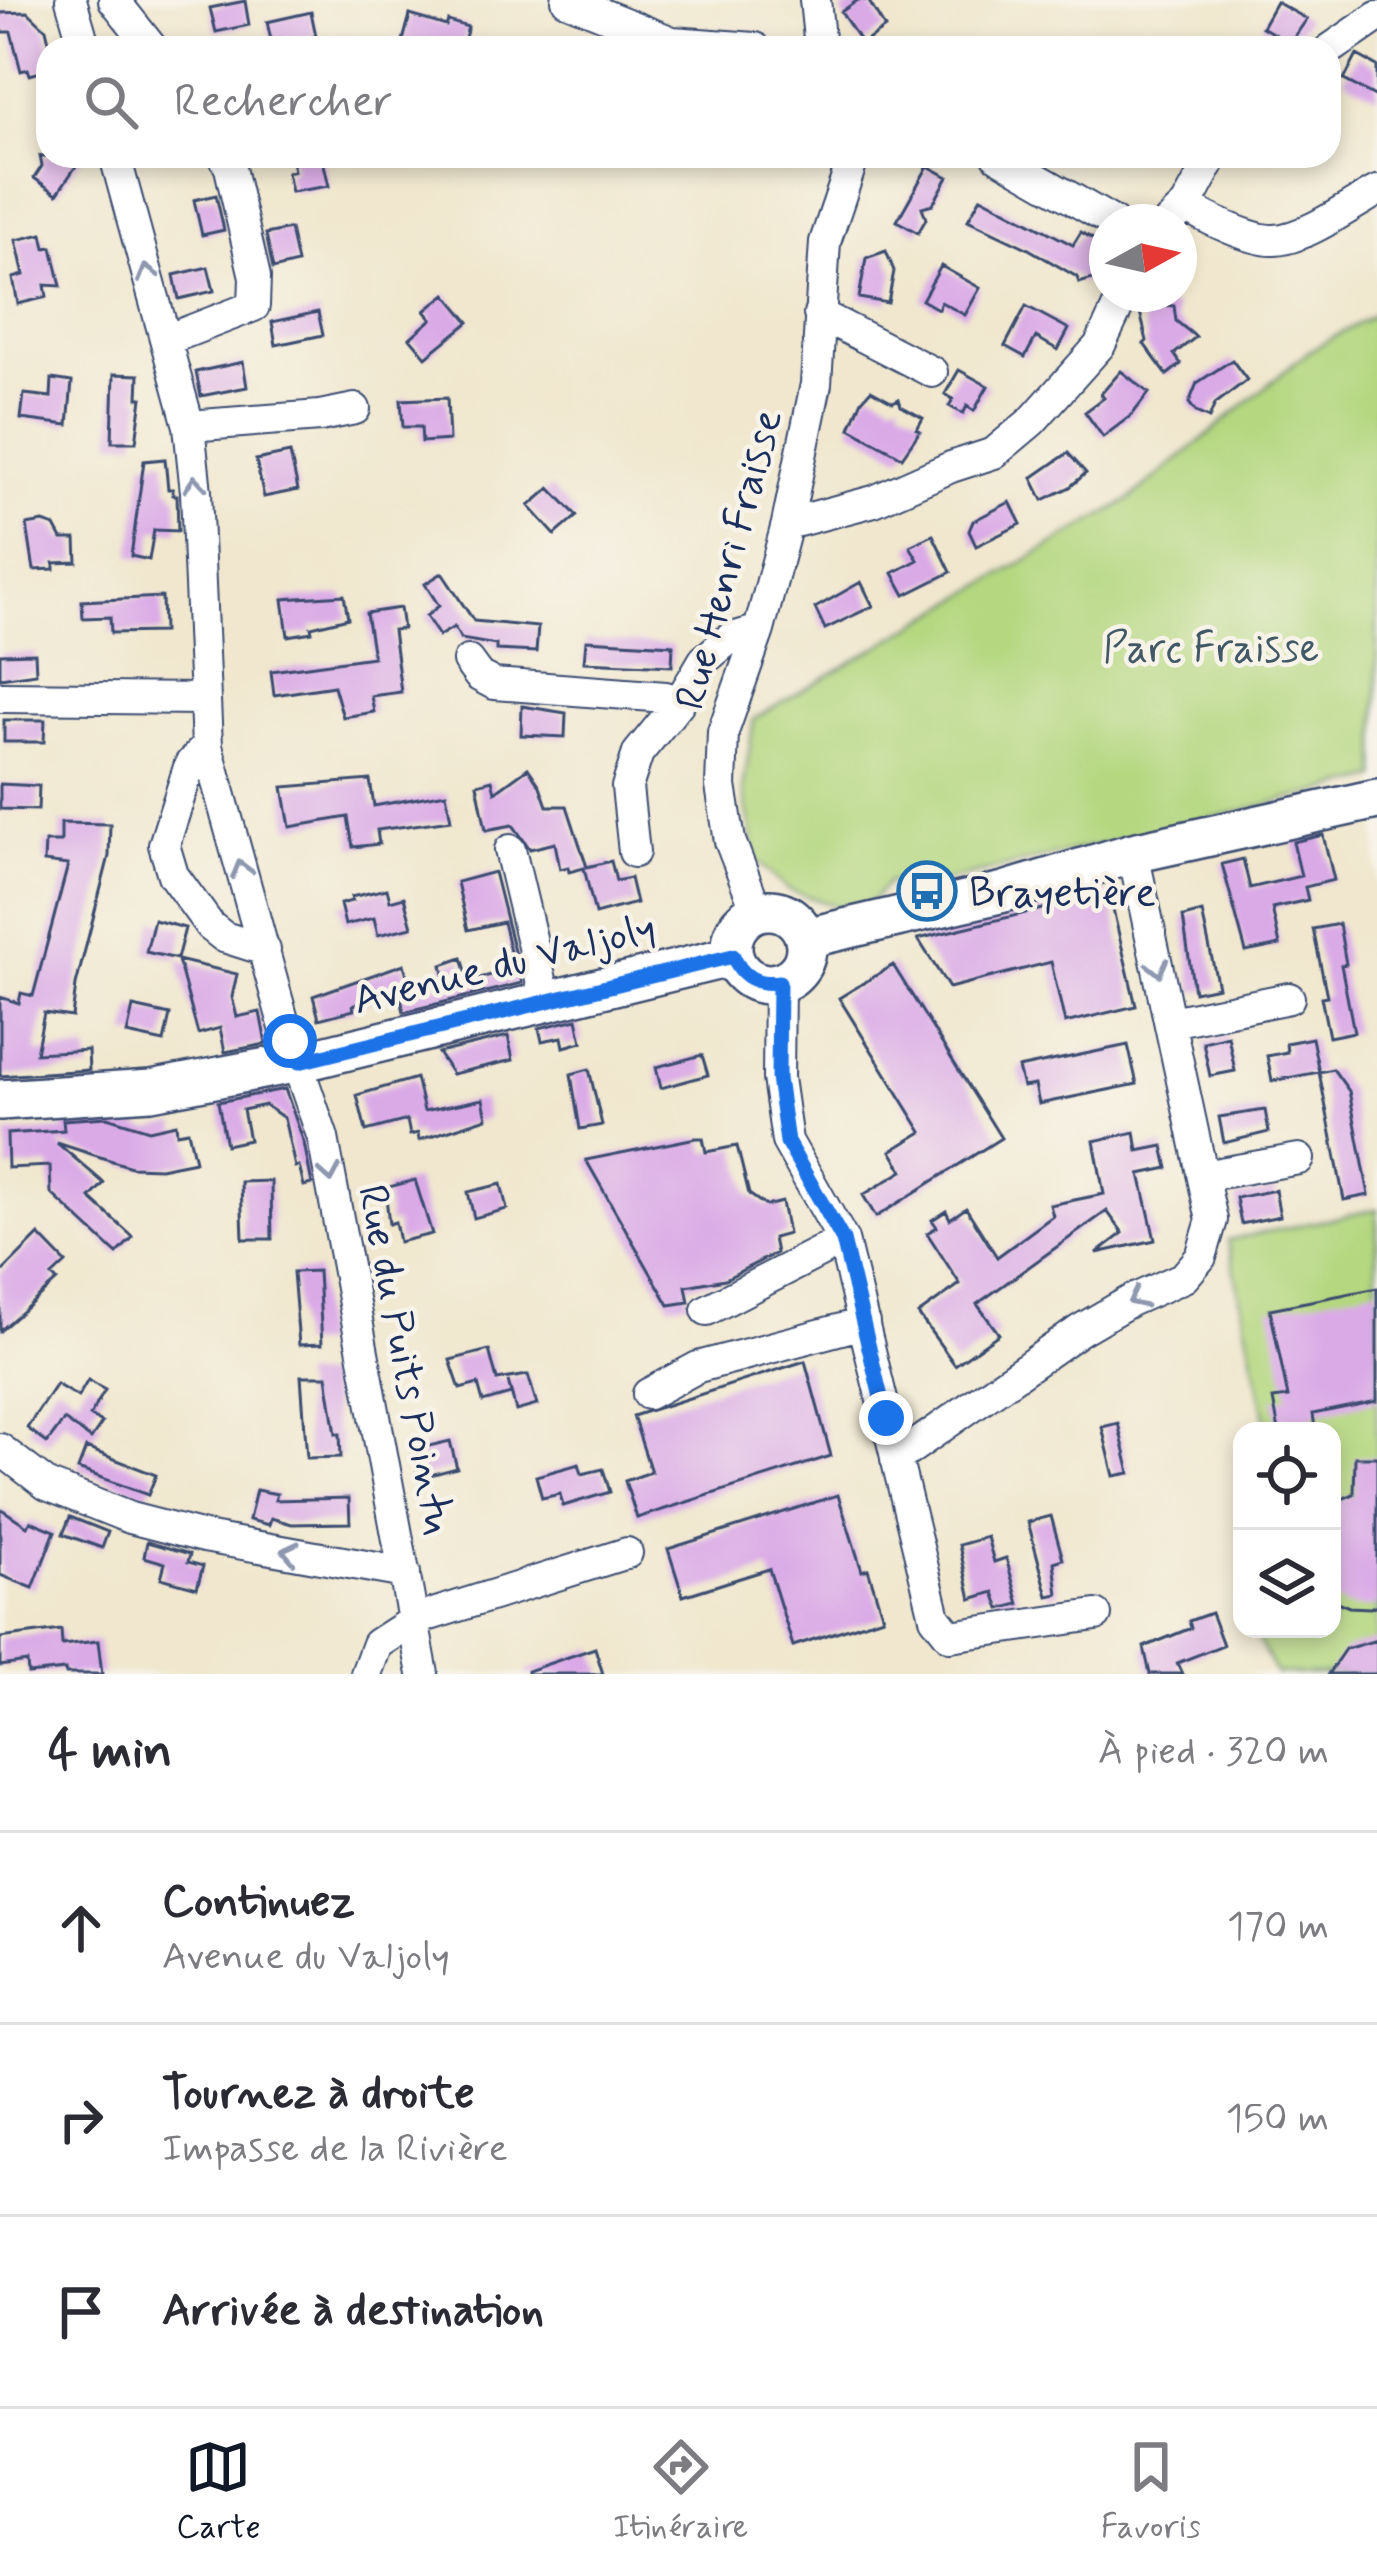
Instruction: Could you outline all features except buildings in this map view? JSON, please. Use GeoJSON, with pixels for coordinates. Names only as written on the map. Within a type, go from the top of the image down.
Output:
{"type":"FeatureCollection","features":[{"type":"Feature","properties":{"kind":"main road"},"geometry":{"type":"LineString","coordinates":[[806,938],[1004,892],[1133,853],[1377,799]]}},
{"type":"Feature","properties":{"kind":"main road"},"geometry":{"type":"LineString","coordinates":[[757,911],[782,912],[806,938],[803,962],[779,982],[767,984],[745,976],[733,956],[734,934],[757,911]]}},
{"type":"Feature","properties":{"kind":"main road","name":"Avenue du Valjoly"},"geometry":{"type":"LineString","coordinates":[[0,1100],[152,1090],[299,1062],[733,956]]}},
{"type":"Feature","properties":{"kind":"street"},"geometry":{"type":"LineString","coordinates":[[71,0],[82,36]]}},
{"type":"Feature","properties":{"kind":"street"},"geometry":{"type":"LineString","coordinates":[[115,0],[143,36]]}},
{"type":"Feature","properties":{"kind":"street"},"geometry":{"type":"LineString","coordinates":[[567,0],[657,36]]}},
{"type":"Feature","properties":{"kind":"street"},"geometry":{"type":"LineString","coordinates":[[815,0],[819,36]]}},
{"type":"Feature","properties":{"kind":"street"},"geometry":{"type":"LineString","coordinates":[[1341,42],[1377,16]]}},
{"type":"Feature","properties":{"kind":"street","name":"Rue du Puits Pointu"},"geometry":{"type":"LineString","coordinates":[[118,168],[189,426],[207,746],[286,1031],[323,1138],[423,1674]]}},
{"type":"Feature","properties":{"kind":"street"},"geometry":{"type":"LineString","coordinates":[[166,340],[254,305],[255,278],[230,168]]}},
{"type":"Feature","properties":{"kind":"street","name":"Rue Henri Fraisse"},"geometry":{"type":"LineString","coordinates":[[757,911],[730,841],[721,786],[723,732],[759,631],[787,524],[816,384],[825,242],[850,168]]}},
{"type":"Feature","properties":{"kind":"street"},"geometry":{"type":"LineString","coordinates":[[1019,168],[1089,209]]}},
{"type":"Feature","properties":{"kind":"street"},"geometry":{"type":"LineString","coordinates":[[1183,204],[1206,168]]}},
{"type":"Feature","properties":{"kind":"street"},"geometry":{"type":"LineString","coordinates":[[1197,216],[1270,241],[1291,237],[1377,191]]}},
{"type":"Feature","properties":{"kind":"street"},"geometry":{"type":"LineString","coordinates":[[787,524],[874,501],[994,453],[1032,421],[1100,346],[1116,312]]}},
{"type":"Feature","properties":{"kind":"street"},"geometry":{"type":"LineString","coordinates":[[819,314],[932,372]]}},
{"type":"Feature","properties":{"kind":"street"},"geometry":{"type":"LineString","coordinates":[[189,426],[355,410]]}},
{"type":"Feature","properties":{"kind":"street"},"geometry":{"type":"LineString","coordinates":[[634,852],[627,787],[638,753],[678,704],[704,660],[729,639],[759,631]]}},
{"type":"Feature","properties":{"kind":"street"},"geometry":{"type":"LineString","coordinates":[[468,661],[479,676],[494,684],[666,697],[678,704]]}},
{"type":"Feature","properties":{"kind":"street"},"geometry":{"type":"LineString","coordinates":[[0,697],[203,699]]}},
{"type":"Feature","properties":{"kind":"street"},"geometry":{"type":"LineString","coordinates":[[207,746],[190,764],[164,845],[173,874],[210,926],[224,937],[265,950]]}},
{"type":"Feature","properties":{"kind":"street"},"geometry":{"type":"LineString","coordinates":[[510,850],[546,1000]]}},
{"type":"Feature","properties":{"kind":"street"},"geometry":{"type":"LineString","coordinates":[[896,1459],[1080,1330],[1184,1277],[1201,1257],[1212,1220],[1133,853]]}},
{"type":"Feature","properties":{"kind":"street"},"geometry":{"type":"LineString","coordinates":[[779,982],[778,1078],[787,1142],[843,1240],[935,1617],[950,1636],[1096,1616]]}},
{"type":"Feature","properties":{"kind":"street"},"geometry":{"type":"LineString","coordinates":[[1171,1022],[1288,998]]}},
{"type":"Feature","properties":{"kind":"street"},"geometry":{"type":"LineString","coordinates":[[1203,1176],[1299,1159]]}},
{"type":"Feature","properties":{"kind":"street"},"geometry":{"type":"LineString","coordinates":[[707,1310],[843,1240]]}},
{"type":"Feature","properties":{"kind":"street"},"geometry":{"type":"LineString","coordinates":[[648,1394],[698,1367],[864,1323]]}},
{"type":"Feature","properties":{"kind":"street"},"geometry":{"type":"LineString","coordinates":[[0,1449],[47,1485],[130,1518],[204,1537],[405,1573]]}},
{"type":"Feature","properties":{"kind":"street"},"geometry":{"type":"LineString","coordinates":[[366,1674],[377,1644],[414,1620],[626,1553]]}},
{"type":"Feature","properties":{"kind":"green space","name":"Parc Fraisse"},"geometry":{"type":"Polygon","coordinates":[[[1377,313],[1377,778],[930,884],[888,882],[871,902],[836,906],[788,890],[757,861],[743,790],[754,719],[1129,500],[1309,351],[1377,313]]]}},
{"type":"Feature","properties":{"kind":"green space"},"geometry":{"type":"Polygon","coordinates":[[[1377,1209],[1377,1674],[1276,1674],[1257,1638],[1341,1638],[1341,1422],[1266,1422],[1228,1240],[1377,1209]]]}},
{"type":"Feature","properties":{"kind":"place","name":"Brayetière"},"geometry":{"type":"Point","coordinates":[927,891]}},
{"type":"Feature","properties":{"kind":"route"},"geometry":{"type":"LineString","coordinates":[[290,1041],[299,1062],[733,956],[745,976],[767,984],[779,982],[778,1078],[787,1142],[843,1240],[886,1418]]}}]}
